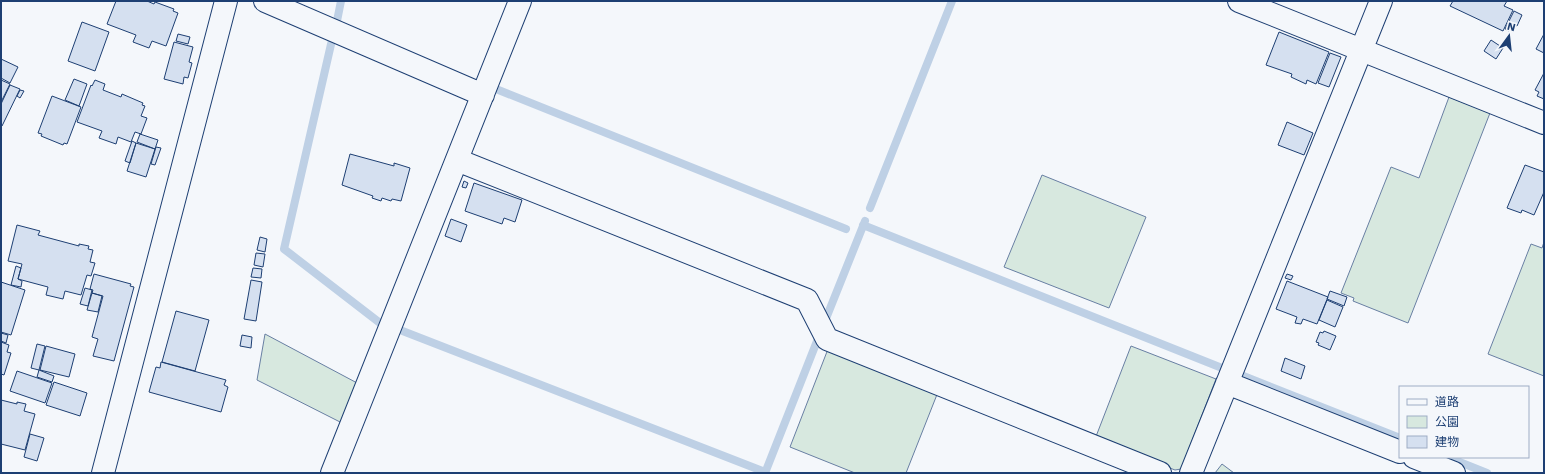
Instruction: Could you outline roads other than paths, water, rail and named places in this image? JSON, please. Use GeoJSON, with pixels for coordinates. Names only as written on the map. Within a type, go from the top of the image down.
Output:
{"type":"FeatureCollection","features":[{"type":"Feature","properties":{"kind":"street"},"geometry":{"type":"LineString","coordinates":[[103,473],[226,1]]}},
{"type":"Feature","properties":{"kind":"street"},"geometry":{"type":"LineString","coordinates":[[265,1],[482,95]]}},
{"type":"Feature","properties":{"kind":"street"},"geometry":{"type":"LineString","coordinates":[[332,473],[520,1]]}},
{"type":"Feature","properties":{"kind":"street"},"geometry":{"type":"LineString","coordinates":[[1239,1],[1544,123]]}},
{"type":"Feature","properties":{"kind":"street"},"geometry":{"type":"LineString","coordinates":[[1190,473],[1381,1]]}},
{"type":"Feature","properties":{"kind":"street"},"geometry":{"type":"LineString","coordinates":[[457,160],[808,300],[827,339],[1160,473]]}},
{"type":"Feature","properties":{"kind":"street"},"geometry":{"type":"LineString","coordinates":[[1227,383],[1399,452]]}},
{"type":"Feature","properties":{"kind":"street"},"geometry":{"type":"LineString","coordinates":[[1416,458],[1454,473]]}},
{"type":"Feature","properties":{"kind":"waterway"},"geometry":{"type":"LineString","coordinates":[[336,26],[341,1]]}},
{"type":"Feature","properties":{"kind":"waterway"},"geometry":{"type":"LineString","coordinates":[[870,208],[952,1]]}},
{"type":"Feature","properties":{"kind":"waterway"},"geometry":{"type":"LineString","coordinates":[[332,40],[284,249],[380,323]]}},
{"type":"Feature","properties":{"kind":"waterway"},"geometry":{"type":"LineString","coordinates":[[496,89],[846,229]]}},
{"type":"Feature","properties":{"kind":"waterway"},"geometry":{"type":"LineString","coordinates":[[825,321],[865,221]]}},
{"type":"Feature","properties":{"kind":"waterway"},"geometry":{"type":"LineString","coordinates":[[863,225],[1222,368]]}},
{"type":"Feature","properties":{"kind":"waterway"},"geometry":{"type":"LineString","coordinates":[[400,330],[765,472]]}},
{"type":"Feature","properties":{"kind":"waterway"},"geometry":{"type":"LineString","coordinates":[[765,473],[819,336]]}},
{"type":"Feature","properties":{"kind":"waterway"},"geometry":{"type":"LineString","coordinates":[[1241,375],[1399,438]]}},
{"type":"Feature","properties":{"kind":"waterway"},"geometry":{"type":"LineString","coordinates":[[1450,458],[1487,473]]}}]}
